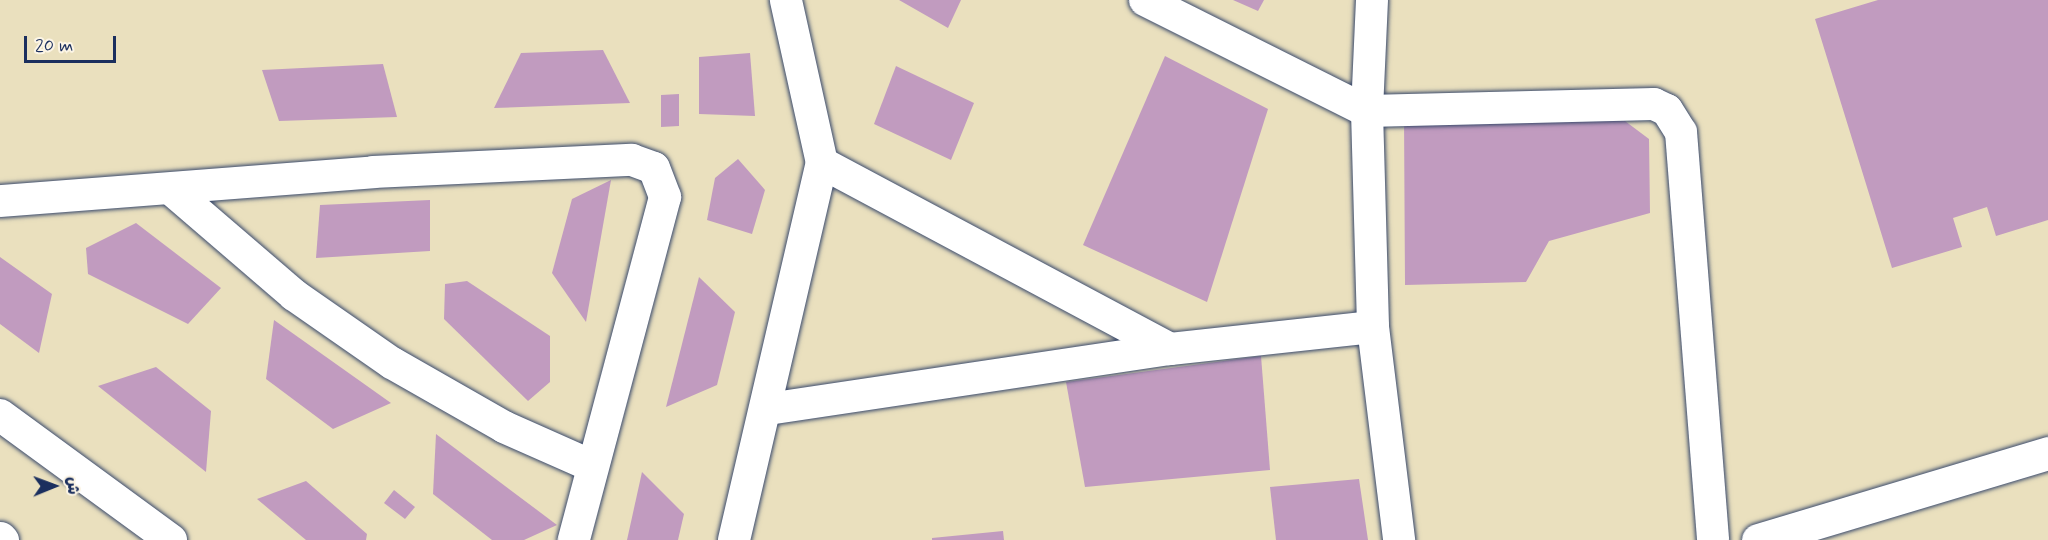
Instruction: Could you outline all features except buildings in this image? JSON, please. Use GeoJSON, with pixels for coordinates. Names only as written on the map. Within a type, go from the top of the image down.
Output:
{"type":"FeatureCollection","features":[{"type":"Feature","properties":{"kind":"street"},"geometry":{"type":"LineString","coordinates":[[734,540],[768,409],[822,163],[786,0]]}},
{"type":"Feature","properties":{"kind":"street"},"geometry":{"type":"LineString","coordinates":[[1145,0],[1368,111],[1654,104],[1676,119],[1713,540]]}},
{"type":"Feature","properties":{"kind":"street"},"geometry":{"type":"LineString","coordinates":[[1372,0],[1368,111],[1373,327],[1399,540]]}},
{"type":"Feature","properties":{"kind":"street"},"geometry":{"type":"LineString","coordinates":[[0,201],[172,190],[373,172],[632,160],[654,168],[665,197],[574,540]]}},
{"type":"Feature","properties":{"kind":"street"},"geometry":{"type":"LineString","coordinates":[[822,163],[1170,349]]}},
{"type":"Feature","properties":{"kind":"street"},"geometry":{"type":"LineString","coordinates":[[172,190],[294,295],[392,363],[504,427],[592,466]]}},
{"type":"Feature","properties":{"kind":"street"},"geometry":{"type":"LineString","coordinates":[[768,409],[1170,349],[1373,327]]}},
{"type":"Feature","properties":{"kind":"street"},"geometry":{"type":"LineString","coordinates":[[0,415],[171,540]]}},
{"type":"Feature","properties":{"kind":"street"},"geometry":{"type":"LineString","coordinates":[[1758,540],[2048,453]]}}]}
